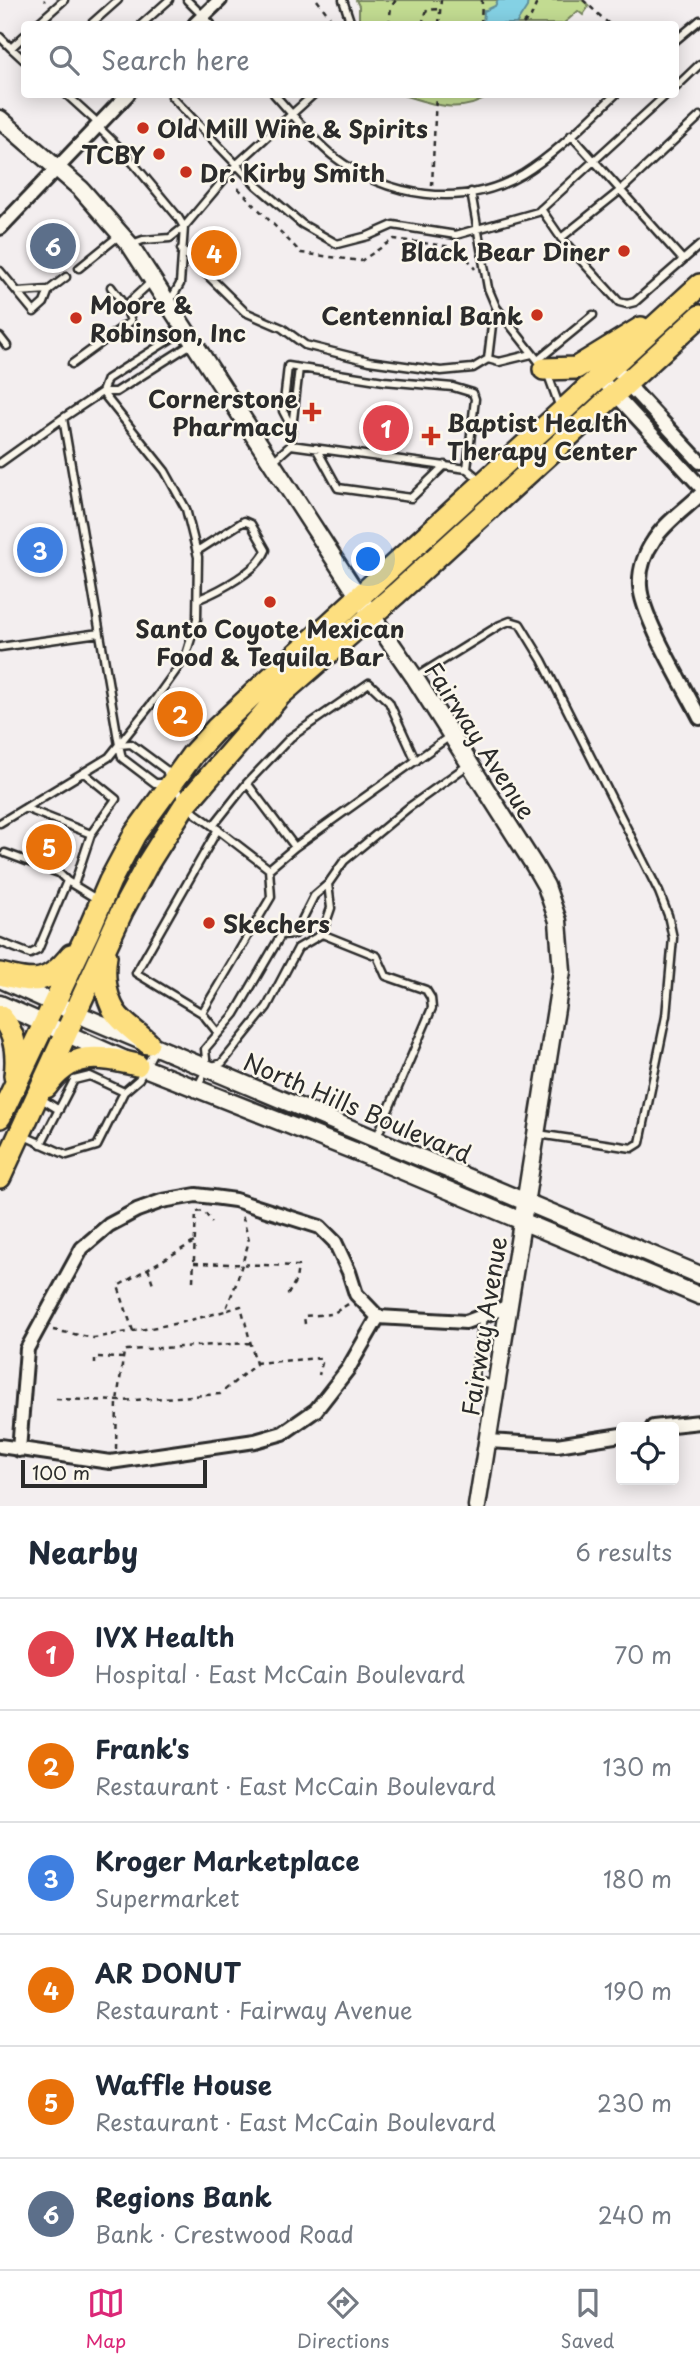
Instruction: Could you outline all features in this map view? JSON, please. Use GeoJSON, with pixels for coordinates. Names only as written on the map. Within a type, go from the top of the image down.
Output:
{"type":"FeatureCollection","features":[{"type":"Feature","properties":{"kind":"main road"},"geometry":{"type":"LineString","coordinates":[[5,1099],[50,1013],[135,834],[216,729],[700,285]]}},
{"type":"Feature","properties":{"kind":"main road"},"geometry":{"type":"LineString","coordinates":[[538,361],[576,368],[673,310]]}},
{"type":"Feature","properties":{"kind":"main road"},"geometry":{"type":"LineString","coordinates":[[0,1177],[148,863],[187,803],[280,695],[700,316]]}},
{"type":"Feature","properties":{"kind":"main road"},"geometry":{"type":"LineString","coordinates":[[0,974],[22,980],[43,979],[55,973],[87,934]]}},
{"type":"Feature","properties":{"kind":"main road"},"geometry":{"type":"LineString","coordinates":[[110,939],[104,968],[108,996],[115,1013],[152,1045]]}},
{"type":"Feature","properties":{"kind":"main road"},"geometry":{"type":"LineString","coordinates":[[0,1016],[11,1031],[15,1045],[16,1065],[5,1099]]}},
{"type":"Feature","properties":{"kind":"main road"},"geometry":{"type":"LineString","coordinates":[[37,1097],[63,1069],[81,1059],[104,1058],[141,1067]]}},
{"type":"Feature","properties":{"kind":"street"},"geometry":{"type":"LineString","coordinates":[[204,21],[220,0]]}},
{"type":"Feature","properties":{"kind":"street"},"geometry":{"type":"LineString","coordinates":[[0,228],[124,98]]}},
{"type":"Feature","properties":{"kind":"street","name":"Fairway Avenue"},"geometry":{"type":"LineString","coordinates":[[0,118],[81,189],[126,239],[359,597],[415,678],[534,865],[551,899],[558,921],[562,971],[477,1506]]}},
{"type":"Feature","properties":{"kind":"street"},"geometry":{"type":"LineString","coordinates":[[607,371],[700,486]]}},
{"type":"Feature","properties":{"kind":"street"},"geometry":{"type":"LineString","coordinates":[[607,371],[700,461]]}},
{"type":"Feature","properties":{"kind":"street"},"geometry":{"type":"LineString","coordinates":[[700,495],[654,538],[640,579],[640,589],[648,615],[700,718]]}},
{"type":"Feature","properties":{"kind":"street","name":"North Hills Boulevard"},"geometry":{"type":"LineString","coordinates":[[0,979],[50,1013],[71,1023],[141,1067],[367,1156],[700,1296]]}},
{"type":"Feature","properties":{"kind":"street","name":"North Hills Boulevard"},"geometry":{"type":"LineString","coordinates":[[0,1004],[50,1013]]}},
{"type":"Feature","properties":{"kind":"street","name":"North Hills Boulevard"},"geometry":{"type":"LineString","coordinates":[[71,1023],[214,1065],[375,1139],[700,1275]]}},
{"type":"Feature","properties":{"kind":"street"},"geometry":{"type":"LineString","coordinates":[[19,1450],[27,1349],[82,1248],[109,1225],[137,1210],[162,1201],[196,1195],[236,1200],[320,1227],[335,1242],[359,1297],[379,1317],[466,1322],[509,1306]]}},
{"type":"Feature","properties":{"kind":"street"},"geometry":{"type":"LineString","coordinates":[[0,1446],[116,1461],[255,1441],[283,1433],[317,1410],[348,1369],[379,1317]]}},
{"type":"Feature","properties":{"kind":"street"},"geometry":{"type":"LineString","coordinates":[[679,1424],[700,1422]]}},
{"type":"Feature","properties":{"kind":"street"},"geometry":{"type":"LineString","coordinates":[[488,1441],[557,1445],[616,1436]]}},
{"type":"Feature","properties":{"kind":"lane"},"geometry":{"type":"LineString","coordinates":[[40,21],[64,0]]}},
{"type":"Feature","properties":{"kind":"lane"},"geometry":{"type":"LineString","coordinates":[[95,21],[118,0]]}},
{"type":"Feature","properties":{"kind":"lane"},"geometry":{"type":"LineString","coordinates":[[145,21],[169,0]]}},
{"type":"Feature","properties":{"kind":"lane"},"geometry":{"type":"LineString","coordinates":[[187,0],[202,21]]}},
{"type":"Feature","properties":{"kind":"lane"},"geometry":{"type":"LineString","coordinates":[[343,0],[350,21]]}},
{"type":"Feature","properties":{"kind":"lane"},"geometry":{"type":"LineString","coordinates":[[679,38],[700,20]]}},
{"type":"Feature","properties":{"kind":"lane"},"geometry":{"type":"LineString","coordinates":[[0,37],[21,57]]}},
{"type":"Feature","properties":{"kind":"lane"},"geometry":{"type":"LineString","coordinates":[[10,48],[21,39]]}},
{"type":"Feature","properties":{"kind":"lane"},"geometry":{"type":"LineString","coordinates":[[679,84],[700,64]]}},
{"type":"Feature","properties":{"kind":"lane"},"geometry":{"type":"LineString","coordinates":[[70,98],[124,152],[184,227],[180,284],[168,304]]}},
{"type":"Feature","properties":{"kind":"lane"},"geometry":{"type":"LineString","coordinates":[[173,98],[256,185],[302,224],[337,244],[368,236],[393,225],[456,235],[541,209],[663,98]]}},
{"type":"Feature","properties":{"kind":"lane"},"geometry":{"type":"LineString","coordinates":[[277,98],[317,142],[348,167],[387,186],[432,195],[489,188],[522,174],[547,157],[612,98]]}},
{"type":"Feature","properties":{"kind":"lane"},"geometry":{"type":"LineString","coordinates":[[79,268],[126,239],[170,238],[184,227],[237,164],[310,98]]}},
{"type":"Feature","properties":{"kind":"lane"},"geometry":{"type":"LineString","coordinates":[[561,238],[622,189],[700,116]]}},
{"type":"Feature","properties":{"kind":"lane"},"geometry":{"type":"LineString","coordinates":[[571,135],[683,260]]}},
{"type":"Feature","properties":{"kind":"lane"},"geometry":{"type":"LineString","coordinates":[[471,192],[488,288],[499,313],[538,361],[554,387],[561,413]]}},
{"type":"Feature","properties":{"kind":"lane"},"geometry":{"type":"LineString","coordinates":[[541,209],[561,238],[619,302],[627,304],[635,302],[700,245]]}},
{"type":"Feature","properties":{"kind":"lane"},"geometry":{"type":"LineString","coordinates":[[181,249],[244,312],[282,328],[305,345],[369,360],[441,371],[473,368],[488,359],[499,362],[538,361],[593,315]]}},
{"type":"Feature","properties":{"kind":"lane"},"geometry":{"type":"LineString","coordinates":[[0,271],[34,312],[44,303],[49,290],[66,277]]}},
{"type":"Feature","properties":{"kind":"lane"},"geometry":{"type":"LineString","coordinates":[[125,306],[153,281]]}},
{"type":"Feature","properties":{"kind":"lane"},"geometry":{"type":"LineString","coordinates":[[72,364],[131,321],[125,306],[111,287]]}},
{"type":"Feature","properties":{"kind":"lane"},"geometry":{"type":"LineString","coordinates":[[18,292],[49,290]]}},
{"type":"Feature","properties":{"kind":"lane"},"geometry":{"type":"LineString","coordinates":[[488,359],[492,325],[499,313]]}},
{"type":"Feature","properties":{"kind":"lane"},"geometry":{"type":"LineString","coordinates":[[102,392],[107,379],[189,336]]}},
{"type":"Feature","properties":{"kind":"lane"},"geometry":{"type":"LineString","coordinates":[[0,463],[102,392],[116,392],[189,336]]}},
{"type":"Feature","properties":{"kind":"lane"},"geometry":{"type":"LineString","coordinates":[[0,337],[7,346]]}},
{"type":"Feature","properties":{"kind":"lane"},"geometry":{"type":"LineString","coordinates":[[292,428],[283,411],[288,366],[384,381],[453,387],[473,393],[476,406],[467,469]]}},
{"type":"Feature","properties":{"kind":"lane"},"geometry":{"type":"LineString","coordinates":[[271,462],[290,445],[299,368]]}},
{"type":"Feature","properties":{"kind":"lane"},"geometry":{"type":"LineString","coordinates":[[0,823],[109,757],[185,658],[197,619],[197,551],[186,509],[165,471],[102,392]]}},
{"type":"Feature","properties":{"kind":"lane"},"geometry":{"type":"LineString","coordinates":[[63,418],[121,758],[155,783],[171,784]]}},
{"type":"Feature","properties":{"kind":"lane"},"geometry":{"type":"LineString","coordinates":[[290,445],[467,469],[485,483]]}},
{"type":"Feature","properties":{"kind":"lane"},"geometry":{"type":"LineString","coordinates":[[316,448],[338,488],[399,497],[411,498],[445,466]]}},
{"type":"Feature","properties":{"kind":"lane"},"geometry":{"type":"LineString","coordinates":[[197,551],[244,521],[251,524],[266,550],[262,558],[223,590],[199,599]]}},
{"type":"Feature","properties":{"kind":"lane"},"geometry":{"type":"LineString","coordinates":[[415,678],[500,625],[510,621],[520,624],[542,660],[659,892],[672,929],[667,1007],[640,1143],[632,1148],[537,1134]]}},
{"type":"Feature","properties":{"kind":"lane"},"geometry":{"type":"LineString","coordinates":[[0,648],[99,633]]}},
{"type":"Feature","properties":{"kind":"lane"},"geometry":{"type":"LineString","coordinates":[[218,1033],[202,1013],[136,973],[216,827],[247,783],[291,737],[369,683],[389,702],[416,761]]}},
{"type":"Feature","properties":{"kind":"lane"},"geometry":{"type":"LineString","coordinates":[[269,869],[295,847],[451,735]]}},
{"type":"Feature","properties":{"kind":"lane"},"geometry":{"type":"LineString","coordinates":[[119,746],[131,744],[166,769],[171,784],[187,803],[269,869],[271,897],[202,1013]]}},
{"type":"Feature","properties":{"kind":"lane"},"geometry":{"type":"LineString","coordinates":[[214,1065],[205,1049],[235,1014],[281,935],[295,934],[314,896],[328,884],[344,861],[408,808],[470,764]]}},
{"type":"Feature","properties":{"kind":"lane"},"geometry":{"type":"LineString","coordinates":[[0,942],[30,954],[38,950],[71,883],[91,834],[117,799],[84,773]]}},
{"type":"Feature","properties":{"kind":"lane"},"geometry":{"type":"LineString","coordinates":[[247,783],[295,847]]}},
{"type":"Feature","properties":{"kind":"lane"},"geometry":{"type":"LineString","coordinates":[[25,808],[91,834]]}},
{"type":"Feature","properties":{"kind":"lane"},"geometry":{"type":"LineString","coordinates":[[5,853],[59,873],[101,902]]}},
{"type":"Feature","properties":{"kind":"lane"},"geometry":{"type":"LineString","coordinates":[[196,1089],[214,1065],[267,1007],[298,948],[322,934],[331,908],[328,884]]}},
{"type":"Feature","properties":{"kind":"lane"},"geometry":{"type":"LineString","coordinates":[[322,934],[377,956],[386,976],[426,990],[431,998],[432,1008],[375,1139]]}},
{"type":"Feature","properties":{"kind":"lane"},"geometry":{"type":"LineString","coordinates":[[20,1134],[67,1155],[97,1146],[124,1092],[139,1079],[141,1067],[152,1045]]}},
{"type":"Feature","properties":{"kind":"lane"},"geometry":{"type":"LineString","coordinates":[[41,1144],[74,1080],[90,1076],[124,1092]]}},
{"type":"Feature","properties":{"kind":"lane"},"geometry":{"type":"LineString","coordinates":[[37,1097],[59,1110]]}},
{"type":"Feature","properties":{"kind":"lane"},"geometry":{"type":"LineString","coordinates":[[483,1316],[474,1381],[497,1385]]}},
{"type":"Feature","properties":{"kind":"path"},"geometry":{"type":"LineString","coordinates":[[317,0],[333,21]]}},
{"type":"Feature","properties":{"kind":"path"},"geometry":{"type":"LineString","coordinates":[[389,21],[391,7],[396,0]]}},
{"type":"Feature","properties":{"kind":"path"},"geometry":{"type":"LineString","coordinates":[[439,21],[441,0]]}},
{"type":"Feature","properties":{"kind":"path"},"geometry":{"type":"LineString","coordinates":[[481,21],[483,2],[489,0]]}},
{"type":"Feature","properties":{"kind":"path"},"geometry":{"type":"LineString","coordinates":[[526,21],[538,0]]}},
{"type":"Feature","properties":{"kind":"path"},"geometry":{"type":"LineString","coordinates":[[583,0],[606,21]]}},
{"type":"Feature","properties":{"kind":"path"},"geometry":{"type":"LineString","coordinates":[[423,21],[427,10],[440,9]]}},
{"type":"Feature","properties":{"kind":"path"},"geometry":{"type":"LineString","coordinates":[[432,195],[436,98]]}},
{"type":"Feature","properties":{"kind":"path"},"geometry":{"type":"LineString","coordinates":[[225,1311],[249,1241],[242,1214],[233,1210],[236,1200]]}},
{"type":"Feature","properties":{"kind":"path"},"geometry":{"type":"LineString","coordinates":[[193,1282],[196,1212],[204,1211],[212,1223]]}},
{"type":"Feature","properties":{"kind":"path"},"geometry":{"type":"LineString","coordinates":[[133,1331],[118,1286],[194,1242]]}},
{"type":"Feature","properties":{"kind":"path"},"geometry":{"type":"LineString","coordinates":[[194,1263],[298,1266],[296,1280],[287,1296]]}},
{"type":"Feature","properties":{"kind":"path"},"geometry":{"type":"LineString","coordinates":[[148,1268],[154,1287]]}},
{"type":"Feature","properties":{"kind":"path"},"geometry":{"type":"LineString","coordinates":[[305,1324],[304,1316],[332,1314],[359,1297]]}},
{"type":"Feature","properties":{"kind":"path"},"geometry":{"type":"LineString","coordinates":[[40,1326],[94,1338],[179,1323],[241,1306],[256,1363]]}},
{"type":"Feature","properties":{"kind":"path"},"geometry":{"type":"LineString","coordinates":[[116,1461],[117,1401],[123,1358],[127,1350],[250,1343]]}},
{"type":"Feature","properties":{"kind":"path"},"geometry":{"type":"LineString","coordinates":[[95,1364],[95,1357],[123,1358]]}},
{"type":"Feature","properties":{"kind":"path"},"geometry":{"type":"LineString","coordinates":[[56,1399],[117,1401],[220,1394],[256,1363],[320,1358],[323,1363],[319,1374]]}},
{"type":"Feature","properties":{"kind":"green space"},"geometry":{"type":"Polygon","coordinates":[[[356,0],[583,0],[589,6],[583,15],[578,11],[566,21],[359,21],[359,6],[356,0]]]}},
{"type":"Feature","properties":{"kind":"green space"},"geometry":{"type":"Polygon","coordinates":[[[413,98],[486,98],[469,105],[437,105],[413,98]]]}},
{"type":"Feature","properties":{"kind":"water"},"geometry":{"type":"Polygon","coordinates":[[[498,0],[528,0],[527,7],[518,21],[483,21],[484,11],[495,6],[498,0]]]}},
{"type":"Feature","properties":{"kind":"place","name":"Old Mill Wine & Spirits"},"geometry":{"type":"Point","coordinates":[143,128]}},
{"type":"Feature","properties":{"kind":"place","name":"TCBY"},"geometry":{"type":"Point","coordinates":[159,154]}},
{"type":"Feature","properties":{"kind":"place","name":"Dr. Kirby Smith"},"geometry":{"type":"Point","coordinates":[186,172]}},
{"type":"Feature","properties":{"kind":"place","name":"Regions Bank"},"geometry":{"type":"Point","coordinates":[53,246]}},
{"type":"Feature","properties":{"kind":"place","name":"Black Bear Diner"},"geometry":{"type":"Point","coordinates":[624,251]}},
{"type":"Feature","properties":{"kind":"place","name":"AR DONUT"},"geometry":{"type":"Point","coordinates":[214,253]}},
{"type":"Feature","properties":{"kind":"place","name":"Centennial Bank"},"geometry":{"type":"Point","coordinates":[537,315]}},
{"type":"Feature","properties":{"kind":"place","name":"Moore & Robinson, Inc"},"geometry":{"type":"Point","coordinates":[76,318]}},
{"type":"Feature","properties":{"kind":"place","name":"Cornerstone Pharmacy"},"geometry":{"type":"Point","coordinates":[312,412]}},
{"type":"Feature","properties":{"kind":"place","name":"IVX Health"},"geometry":{"type":"Point","coordinates":[386,428]}},
{"type":"Feature","properties":{"kind":"place","name":"Baptist Health Therapy Center"},"geometry":{"type":"Point","coordinates":[431,436]}},
{"type":"Feature","properties":{"kind":"place","name":"Kroger Marketplace"},"geometry":{"type":"Point","coordinates":[40,550]}},
{"type":"Feature","properties":{"kind":"place","name":"Santo Coyote Mexican Food & Tequila Bar"},"geometry":{"type":"Point","coordinates":[270,602]}},
{"type":"Feature","properties":{"kind":"place","name":"Frank's"},"geometry":{"type":"Point","coordinates":[180,714]}},
{"type":"Feature","properties":{"kind":"place","name":"Waffle House"},"geometry":{"type":"Point","coordinates":[49,847]}},
{"type":"Feature","properties":{"kind":"place","name":"Skechers"},"geometry":{"type":"Point","coordinates":[209,923]}}]}
